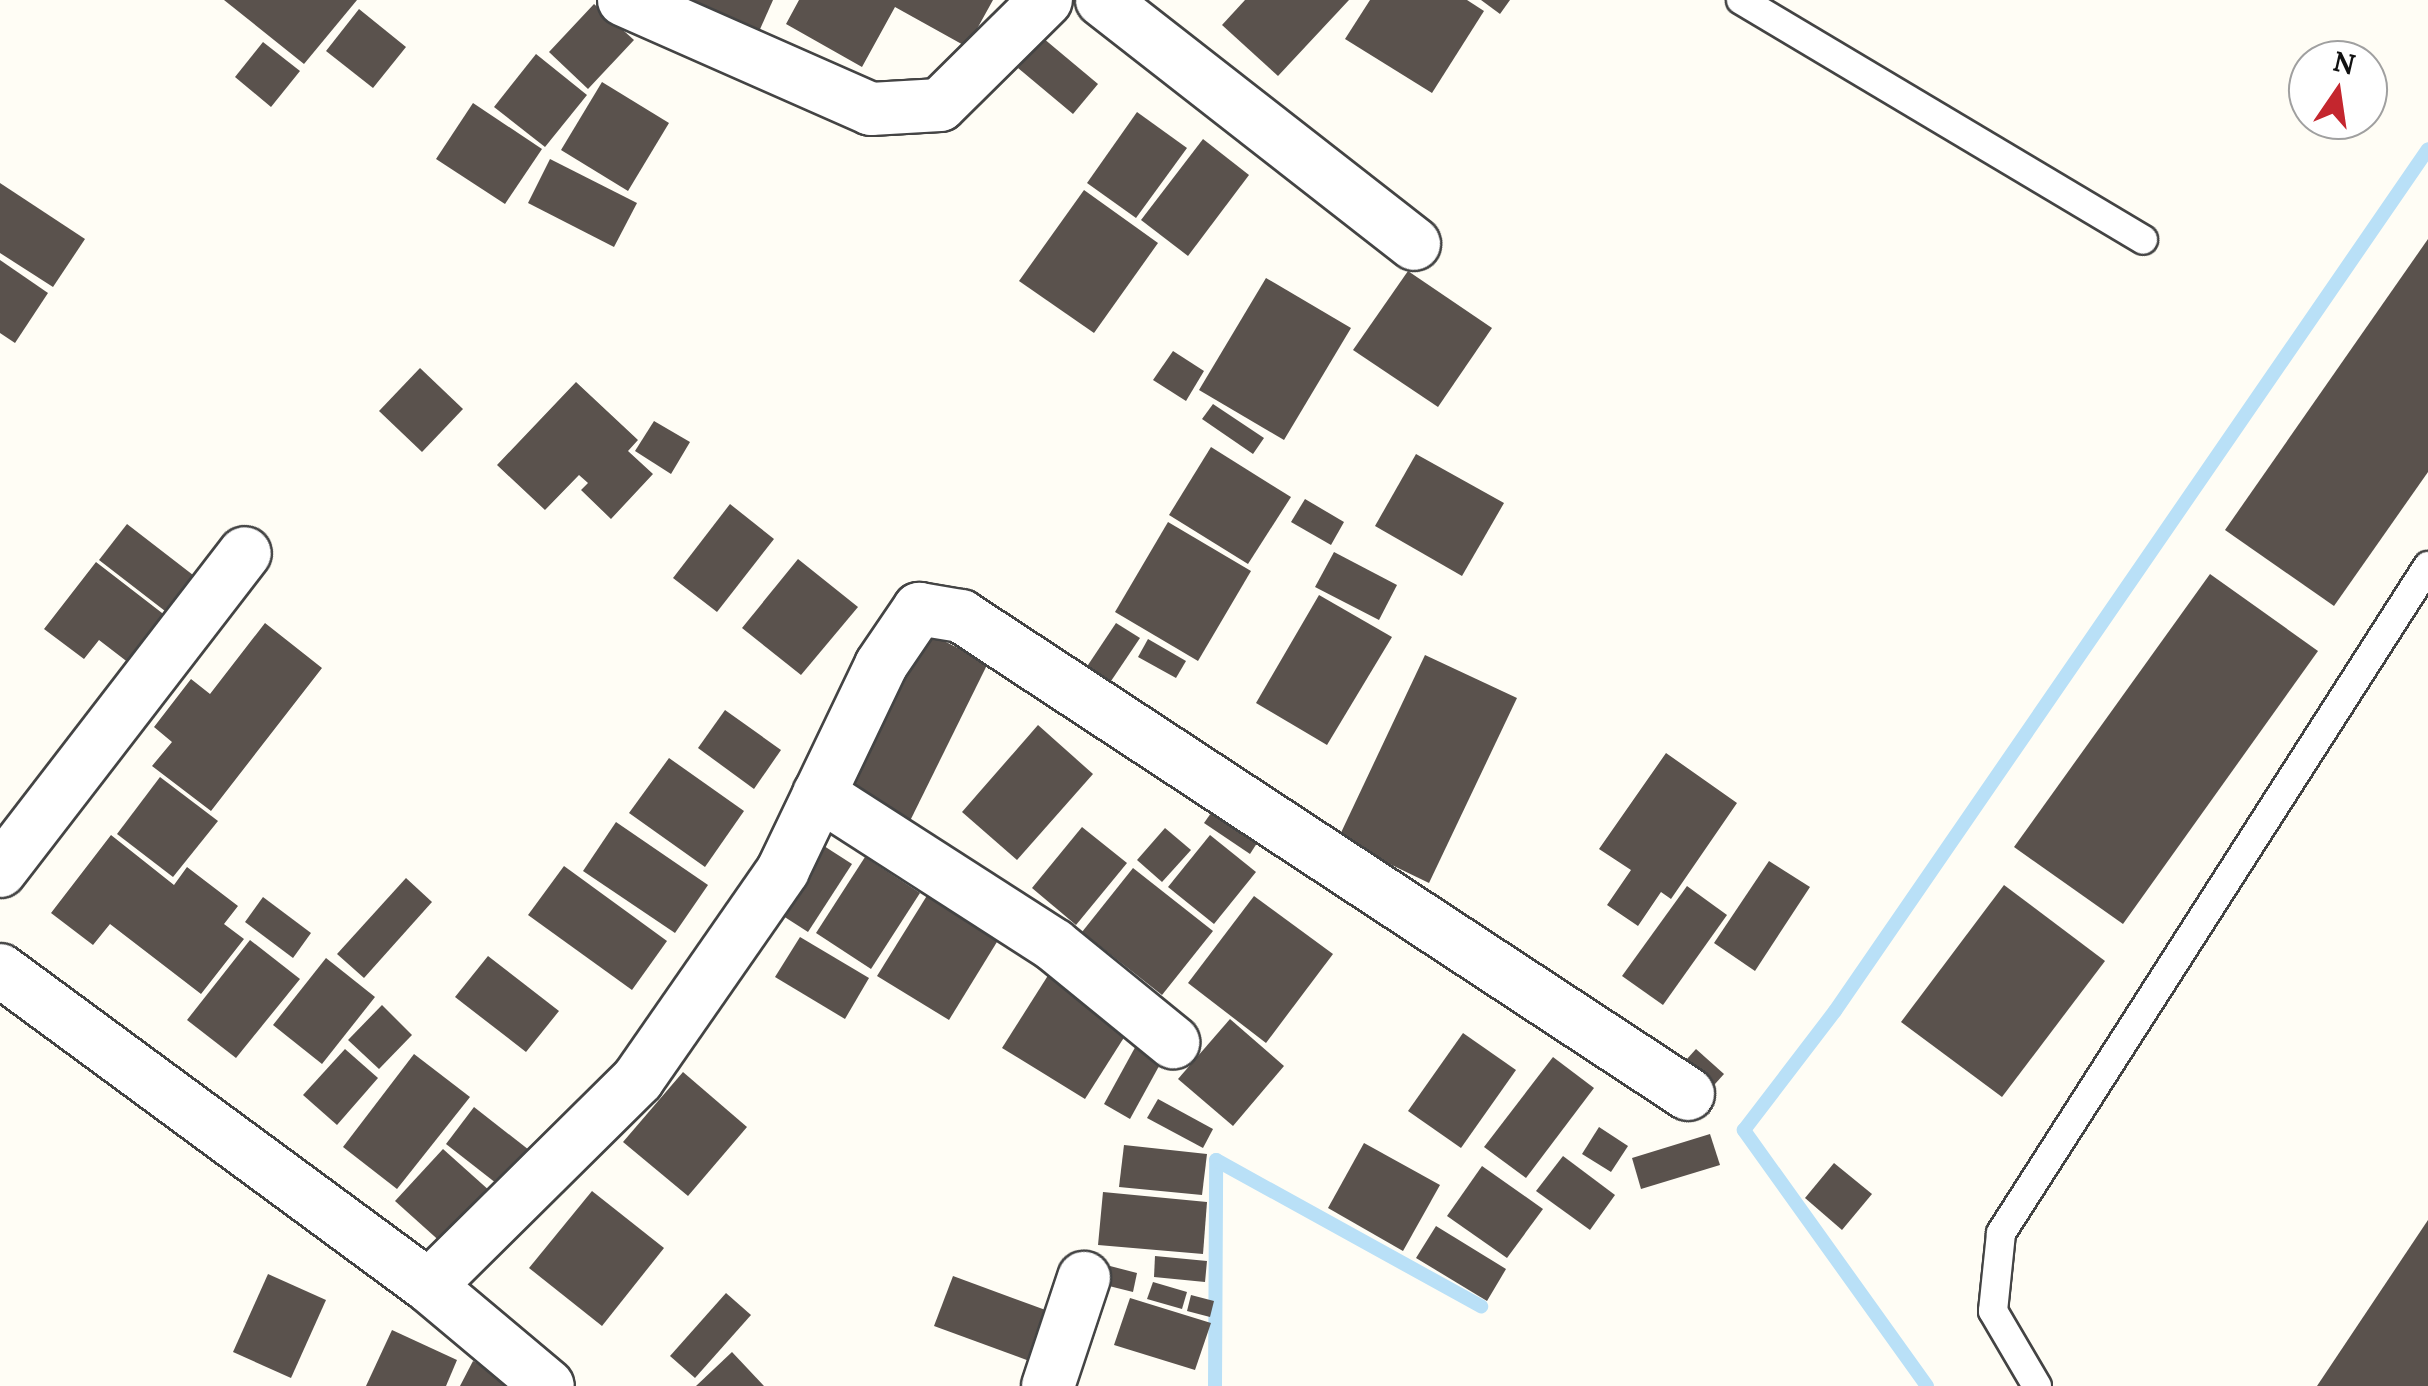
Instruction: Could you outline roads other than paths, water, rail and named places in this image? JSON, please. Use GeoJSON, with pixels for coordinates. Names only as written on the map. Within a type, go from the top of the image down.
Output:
{"type":"FeatureCollection","features":[{"type":"Feature","properties":{"kind":"street"},"geometry":{"type":"LineString","coordinates":[[624,0],[871,110],[940,105],[1046,0]]}},
{"type":"Feature","properties":{"kind":"street"},"geometry":{"type":"LineString","coordinates":[[1102,0],[1414,244]]}},
{"type":"Feature","properties":{"kind":"street"},"geometry":{"type":"LineString","coordinates":[[0,871],[245,553]]}},
{"type":"Feature","properties":{"kind":"street"},"geometry":{"type":"LineString","coordinates":[[429,1286],[638,1080],[783,870],[903,626],[919,609],[961,616],[1688,1094]]}},
{"type":"Feature","properties":{"kind":"street"},"geometry":{"type":"LineString","coordinates":[[819,794],[1054,946],[1172,1042]]}},
{"type":"Feature","properties":{"kind":"street"},"geometry":{"type":"LineString","coordinates":[[0,970],[429,1286],[548,1386]]}},
{"type":"Feature","properties":{"kind":"street"},"geometry":{"type":"LineString","coordinates":[[1048,1386],[1084,1278]]}},
{"type":"Feature","properties":{"kind":"lane"},"geometry":{"type":"LineString","coordinates":[[1741,0],[2143,240]]}},
{"type":"Feature","properties":{"kind":"lane"},"geometry":{"type":"LineString","coordinates":[[2037,1386],[1993,1311],[2001,1234],[2428,566]]}},
{"type":"Feature","properties":{"kind":"waterway"},"geometry":{"type":"LineString","coordinates":[[1927,1386],[1744,1130],[1835,1011],[2428,149]]}},
{"type":"Feature","properties":{"kind":"waterway"},"geometry":{"type":"LineString","coordinates":[[1215,1386],[1216,1160],[1481,1306]]}}]}
